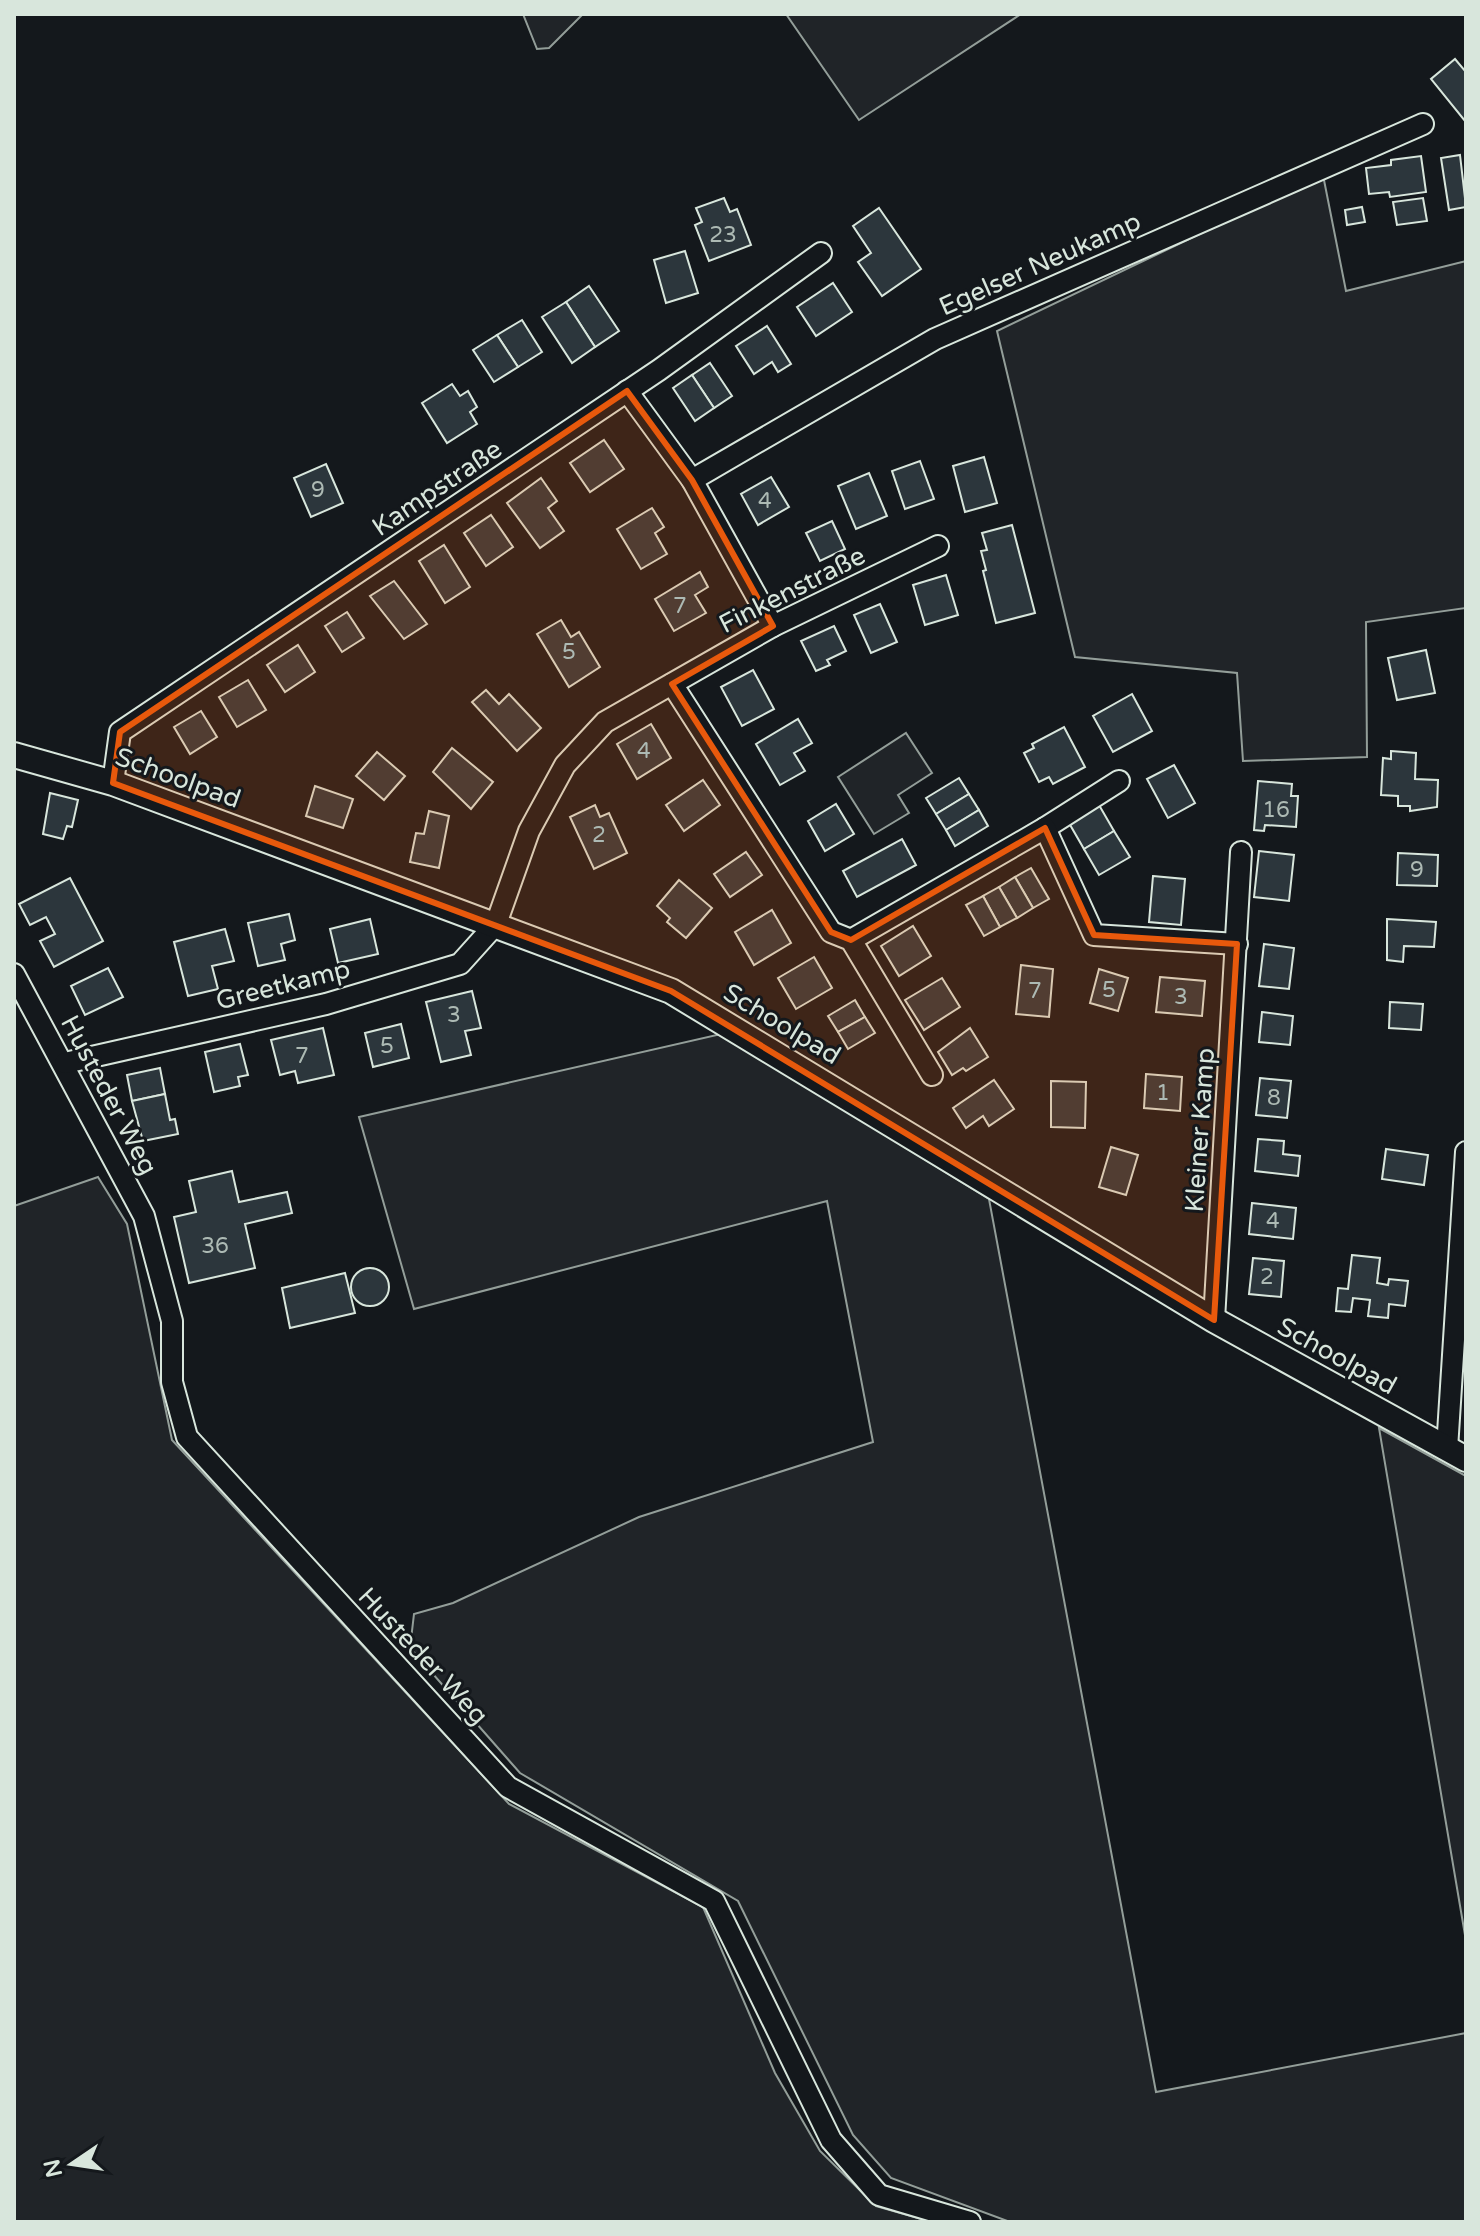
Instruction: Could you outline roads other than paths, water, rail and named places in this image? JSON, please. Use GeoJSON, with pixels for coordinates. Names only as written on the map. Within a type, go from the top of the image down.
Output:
{"type":"FeatureCollection","features":[{"type":"Feature","properties":{"kind":"street","name":"Egelser Neukamp"},"geometry":{"type":"LineString","coordinates":[[692,480],[935,339],[1423,124]]}},
{"type":"Feature","properties":{"kind":"street","name":"Kampstraße"},"geometry":{"type":"LineString","coordinates":[[113,783],[120,732],[627,391],[821,253]]}},
{"type":"Feature","properties":{"kind":"street"},"geometry":{"type":"LineString","coordinates":[[627,391],[692,480],[773,626]]}},
{"type":"Feature","properties":{"kind":"street","name":"Finkenstraße"},"geometry":{"type":"LineString","coordinates":[[496,924],[529,831],[565,765],[605,722],[773,626],[938,546]]}},
{"type":"Feature","properties":{"kind":"street"},"geometry":{"type":"LineString","coordinates":[[672,684],[932,1075]]}},
{"type":"Feature","properties":{"kind":"street","name":"Schoolpad"},"geometry":{"type":"LineString","coordinates":[[14,755],[113,783],[671,991],[1214,1320],[1456,1454]]}},
{"type":"Feature","properties":{"kind":"street"},"geometry":{"type":"LineString","coordinates":[[841,936],[1045,828],[1119,781]]}},
{"type":"Feature","properties":{"kind":"street"},"geometry":{"type":"LineString","coordinates":[[1045,828],[1094,935],[1237,944]]}},
{"type":"Feature","properties":{"kind":"street","name":"Kleiner Kamp"},"geometry":{"type":"LineString","coordinates":[[1214,1320],[1241,852]]}},
{"type":"Feature","properties":{"kind":"street","name":"Greetkamp"},"geometry":{"type":"LineString","coordinates":[[65,1063],[326,1004],[460,964],[496,924]]}},
{"type":"Feature","properties":{"kind":"street","name":"Husteder Weg"},"geometry":{"type":"LineString","coordinates":[[14,974],[65,1063],[144,1216],[172,1321],[172,1382],[187,1437],[508,1787],[714,1901],[831,2140],[879,2195],[970,2222]]}},
{"type":"Feature","properties":{"kind":"street"},"geometry":{"type":"LineString","coordinates":[[1456,1454],[1466,1152]]}}]}
